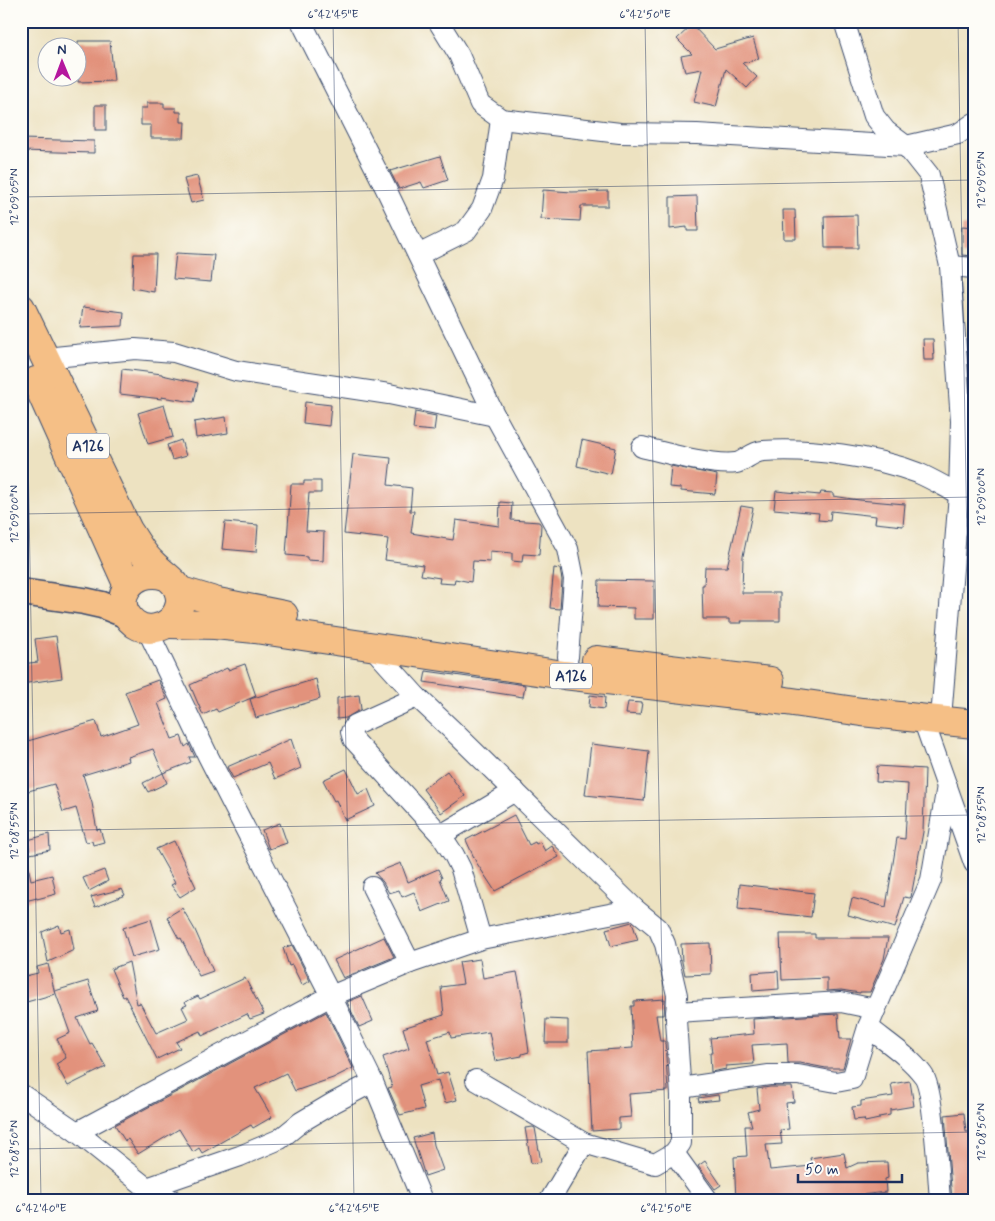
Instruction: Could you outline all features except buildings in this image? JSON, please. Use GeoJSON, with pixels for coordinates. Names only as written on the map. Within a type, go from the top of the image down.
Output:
{"type":"FeatureCollection","features":[{"type":"Feature","properties":{"kind":"highway","name":"A126"},"geometry":{"type":"LineString","coordinates":[[21,308],[33,354],[139,609]]}},
{"type":"Feature","properties":{"kind":"highway","name":"A126"},"geometry":{"type":"LineString","coordinates":[[33,354],[128,530],[148,560],[171,583]]}},
{"type":"Feature","properties":{"kind":"highway","name":"A126"},"geometry":{"type":"LineString","coordinates":[[139,609],[133,580],[148,573],[218,602],[260,611],[568,657],[818,687],[932,712],[974,724]]}},
{"type":"Feature","properties":{"kind":"highway"},"geometry":{"type":"LineString","coordinates":[[139,609],[177,615],[179,596],[171,583]]}},
{"type":"Feature","properties":{"kind":"highway","name":"A126"},"geometry":{"type":"LineString","coordinates":[[139,609],[215,625],[255,628],[564,675],[932,712],[974,712]]}},
{"type":"Feature","properties":{"kind":"main road"},"geometry":{"type":"LineString","coordinates":[[21,576],[139,609]]}},
{"type":"Feature","properties":{"kind":"main road"},"geometry":{"type":"LineString","coordinates":[[21,592],[139,609]]}},
{"type":"Feature","properties":{"kind":"street"},"geometry":{"type":"LineString","coordinates":[[301,21],[418,255],[495,416],[568,549],[574,579],[568,657]]}},
{"type":"Feature","properties":{"kind":"street"},"geometry":{"type":"LineString","coordinates":[[438,21],[459,55],[480,104],[501,118],[620,133],[706,135],[906,146],[969,132]]}},
{"type":"Feature","properties":{"kind":"street"},"geometry":{"type":"LineString","coordinates":[[844,21],[874,116],[886,131],[906,146],[929,175],[950,266],[961,421],[959,494],[932,712],[947,786],[974,863]]}},
{"type":"Feature","properties":{"kind":"street"},"geometry":{"type":"LineString","coordinates":[[418,255],[466,231],[482,209],[493,178],[501,118]]}},
{"type":"Feature","properties":{"kind":"street"},"geometry":{"type":"LineString","coordinates":[[950,266],[974,268]]}},
{"type":"Feature","properties":{"kind":"street"},"geometry":{"type":"LineString","coordinates":[[33,354],[135,349],[174,352],[236,371],[389,394],[495,416]]}},
{"type":"Feature","properties":{"kind":"street"},"geometry":{"type":"LineString","coordinates":[[642,447],[721,463],[738,463],[749,455],[761,451],[822,452],[892,465],[919,474],[959,494]]}},
{"type":"Feature","properties":{"kind":"street"},"geometry":{"type":"LineString","coordinates":[[139,609],[239,818],[373,1082],[422,1200]]}},
{"type":"Feature","properties":{"kind":"street"},"geometry":{"type":"LineString","coordinates":[[372,647],[417,698],[658,928],[665,944],[677,994],[681,1143],[674,1153],[655,1164],[584,1143],[476,1080]]}},
{"type":"Feature","properties":{"kind":"street"},"geometry":{"type":"LineString","coordinates":[[417,698],[355,725],[351,732],[354,739],[441,835],[461,869],[481,939]]}},
{"type":"Feature","properties":{"kind":"street"},"geometry":{"type":"LineString","coordinates":[[681,1088],[769,1075],[798,1075],[836,1082],[852,1080],[872,1018],[932,880],[947,786]]}},
{"type":"Feature","properties":{"kind":"street"},"geometry":{"type":"LineString","coordinates":[[441,835],[515,791]]}},
{"type":"Feature","properties":{"kind":"street"},"geometry":{"type":"LineString","coordinates":[[372,886],[410,963]]}},
{"type":"Feature","properties":{"kind":"street"},"geometry":{"type":"LineString","coordinates":[[77,1132],[331,996],[410,963],[481,939],[636,909]]}},
{"type":"Feature","properties":{"kind":"street"},"geometry":{"type":"LineString","coordinates":[[676,1012],[840,1002],[872,1018],[925,1076],[931,1100],[940,1200]]}},
{"type":"Feature","properties":{"kind":"street"},"geometry":{"type":"LineString","coordinates":[[147,1188],[240,1156],[280,1138],[301,1122],[373,1082]]}},
{"type":"Feature","properties":{"kind":"street"},"geometry":{"type":"LineString","coordinates":[[21,1094],[77,1132],[147,1188],[172,1200]]}},
{"type":"Feature","properties":{"kind":"street"},"geometry":{"type":"LineString","coordinates":[[550,1200],[584,1143]]}},
{"type":"Feature","properties":{"kind":"street"},"geometry":{"type":"LineString","coordinates":[[674,1153],[708,1200]]}}]}
